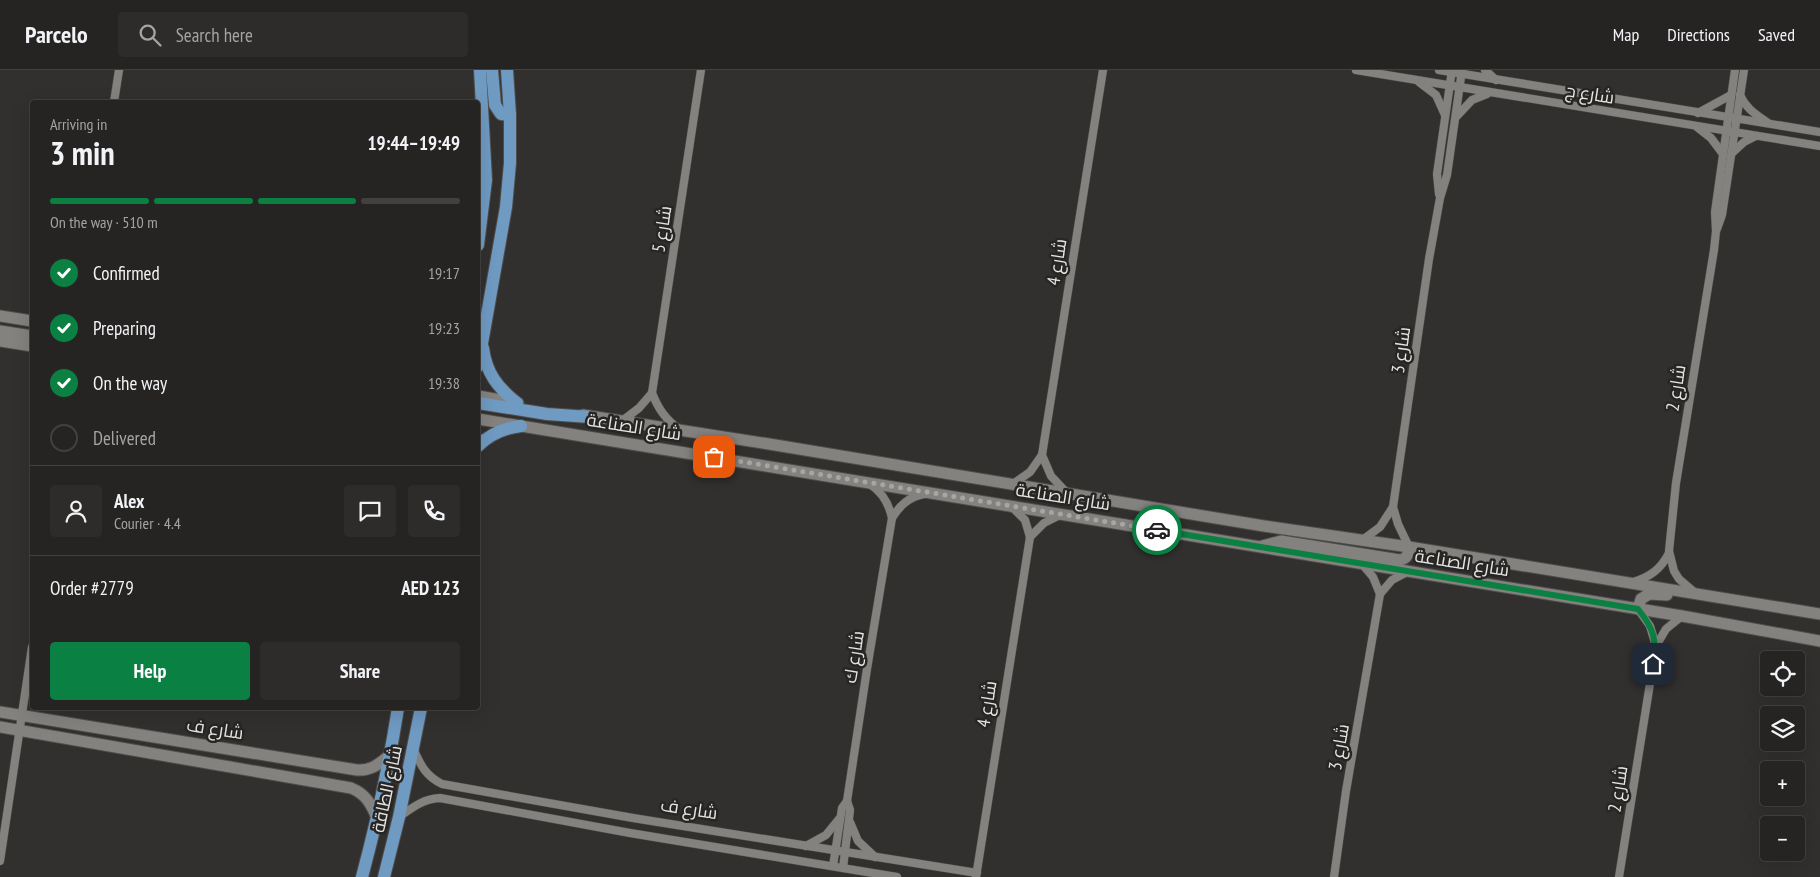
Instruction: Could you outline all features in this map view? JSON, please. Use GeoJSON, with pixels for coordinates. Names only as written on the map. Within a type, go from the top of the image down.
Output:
{"type":"FeatureCollection","features":[{"type":"Feature","properties":{"kind":"main road"},"geometry":{"type":"LineString","coordinates":[[480,70],[486,180],[480,229]]}},
{"type":"Feature","properties":{"kind":"main road"},"geometry":{"type":"LineString","coordinates":[[492,70],[495,105],[501,114],[510,115]]}},
{"type":"Feature","properties":{"kind":"main road"},"geometry":{"type":"LineString","coordinates":[[480,353],[506,207],[510,163],[510,115],[507,70]]}},
{"type":"Feature","properties":{"kind":"main road"},"geometry":{"type":"LineString","coordinates":[[482,340],[490,376],[498,386],[518,403]]}},
{"type":"Feature","properties":{"kind":"main road"},"geometry":{"type":"LineString","coordinates":[[480,403],[547,414],[590,416]]}},
{"type":"Feature","properties":{"kind":"main road"},"geometry":{"type":"LineString","coordinates":[[480,444],[498,432],[521,426]]}},
{"type":"Feature","properties":{"kind":"main road","name":"شارع الطاقة"},"geometry":{"type":"LineString","coordinates":[[362,877],[378,818],[398,710]]}},
{"type":"Feature","properties":{"kind":"main road","name":"شارع الطاقة"},"geometry":{"type":"LineString","coordinates":[[384,877],[399,817],[421,710]]}},
{"type":"Feature","properties":{"kind":"street"},"geometry":{"type":"LineString","coordinates":[[114,100],[119,70]]}},
{"type":"Feature","properties":{"kind":"street","name":"شارع 5"},"geometry":{"type":"LineString","coordinates":[[652,392],[701,70]]}},
{"type":"Feature","properties":{"kind":"street","name":"شارع ج"},"geometry":{"type":"LineString","coordinates":[[1356,70],[1820,146]]}},
{"type":"Feature","properties":{"kind":"street","name":"شارع ج"},"geometry":{"type":"LineString","coordinates":[[1438,70],[1462,72],[1496,80],[1820,132]]}},
{"type":"Feature","properties":{"kind":"street"},"geometry":{"type":"LineString","coordinates":[[1485,70],[1496,80]]}},
{"type":"Feature","properties":{"kind":"street","name":"شارع 2"},"geometry":{"type":"LineString","coordinates":[[1694,592],[1679,580],[1670,561],[1669,551],[1676,483],[1716,231],[1715,212],[1732,119],[1735,70]]}},
{"type":"Feature","properties":{"kind":"street","name":"شارع 2"},"geometry":{"type":"LineString","coordinates":[[1732,119],[1740,95],[1744,70]]}},
{"type":"Feature","properties":{"kind":"street","name":"شارع 4"},"geometry":{"type":"LineString","coordinates":[[1013,484],[1030,472],[1042,455],[1102,71]]}},
{"type":"Feature","properties":{"kind":"street","name":"شارع 3"},"geometry":{"type":"LineString","coordinates":[[1440,198],[1437,174],[1452,71]]}},
{"type":"Feature","properties":{"kind":"street","name":"شارع 3"},"geometry":{"type":"LineString","coordinates":[[1361,541],[1380,527],[1393,507],[1440,198],[1447,175],[1462,72]]}},
{"type":"Feature","properties":{"kind":"street"},"geometry":{"type":"LineString","coordinates":[[1415,80],[1436,94],[1446,118]]}},
{"type":"Feature","properties":{"kind":"street"},"geometry":{"type":"LineString","coordinates":[[1456,117],[1472,100],[1491,93]]}},
{"type":"Feature","properties":{"kind":"street"},"geometry":{"type":"LineString","coordinates":[[1698,113],[1732,95]]}},
{"type":"Feature","properties":{"kind":"street"},"geometry":{"type":"LineString","coordinates":[[1740,95],[1749,109],[1771,125]]}},
{"type":"Feature","properties":{"kind":"street"},"geometry":{"type":"LineString","coordinates":[[1696,126],[1727,154],[1744,142],[1757,136]]}},
{"type":"Feature","properties":{"kind":"street"},"geometry":{"type":"LineString","coordinates":[[0,316],[30,321]]}},
{"type":"Feature","properties":{"kind":"street"},"geometry":{"type":"LineString","coordinates":[[0,331],[30,336]]}},
{"type":"Feature","properties":{"kind":"street"},"geometry":{"type":"LineString","coordinates":[[0,341],[30,346]]}},
{"type":"Feature","properties":{"kind":"street"},"geometry":{"type":"LineString","coordinates":[[622,420],[639,408],[652,392]]}},
{"type":"Feature","properties":{"kind":"street"},"geometry":{"type":"LineString","coordinates":[[652,392],[662,414],[680,430]]}},
{"type":"Feature","properties":{"kind":"street","name":"شارع الصناعة"},"geometry":{"type":"LineString","coordinates":[[480,396],[1264,526],[1631,582],[1820,614]]}},
{"type":"Feature","properties":{"kind":"street","name":"شارع الصناعة"},"geometry":{"type":"LineString","coordinates":[[480,419],[1682,616],[1820,641]]}},
{"type":"Feature","properties":{"kind":"street"},"geometry":{"type":"LineString","coordinates":[[1042,455],[1051,476],[1066,492]]}},
{"type":"Feature","properties":{"kind":"street"},"geometry":{"type":"LineString","coordinates":[[865,482],[883,496],[889,506],[892,518]]}},
{"type":"Feature","properties":{"kind":"street"},"geometry":{"type":"LineString","coordinates":[[892,518],[898,508],[907,501],[917,496],[928,494]]}},
{"type":"Feature","properties":{"kind":"street"},"geometry":{"type":"LineString","coordinates":[[1012,507],[1025,520],[1030,536],[1044,523],[1060,514]]}},
{"type":"Feature","properties":{"kind":"street","name":"شارع 3"},"geometry":{"type":"LineString","coordinates":[[1393,507],[1398,524],[1409,547]]}},
{"type":"Feature","properties":{"kind":"street","name":"شارع ك"},"geometry":{"type":"LineString","coordinates":[[833,866],[835,850],[844,818],[850,810],[847,800],[892,518]]}},
{"type":"Feature","properties":{"kind":"street","name":"شارع 4"},"geometry":{"type":"LineString","coordinates":[[976,875],[1030,536]]}},
{"type":"Feature","properties":{"kind":"street"},"geometry":{"type":"LineString","coordinates":[[1258,547],[1281,541],[1400,560],[1407,556],[1409,547]]}},
{"type":"Feature","properties":{"kind":"street","name":"شارع 2"},"geometry":{"type":"LineString","coordinates":[[1631,582],[1649,576],[1658,570],[1665,561],[1669,551]]}},
{"type":"Feature","properties":{"kind":"street"},"geometry":{"type":"LineString","coordinates":[[1362,564],[1374,578],[1380,594],[1392,580],[1408,572]]}},
{"type":"Feature","properties":{"kind":"street"},"geometry":{"type":"LineString","coordinates":[[1638,609],[1639,603],[1644,596],[1655,593],[1748,609],[1790,609]]}},
{"type":"Feature","properties":{"kind":"street","name":"شارع 3"},"geometry":{"type":"LineString","coordinates":[[1334,877],[1346,792],[1380,594]]}},
{"type":"Feature","properties":{"kind":"street","name":"شارع 2"},"geometry":{"type":"LineString","coordinates":[[1638,609],[1650,626],[1656,646]]}},
{"type":"Feature","properties":{"kind":"street","name":"شارع 2"},"geometry":{"type":"LineString","coordinates":[[1619,877],[1656,646],[1666,629],[1682,616]]}},
{"type":"Feature","properties":{"kind":"street"},"geometry":{"type":"LineString","coordinates":[[0,861],[30,661]]}},
{"type":"Feature","properties":{"kind":"street","name":"شارع ف"},"geometry":{"type":"LineString","coordinates":[[0,712],[358,770],[375,767],[391,754]]}},
{"type":"Feature","properties":{"kind":"street","name":"شارع ف"},"geometry":{"type":"LineString","coordinates":[[0,727],[351,788],[367,798],[378,818]]}},
{"type":"Feature","properties":{"kind":"street","name":"شارع ف"},"geometry":{"type":"LineString","coordinates":[[413,749],[425,772],[433,780],[442,784],[976,875]]}},
{"type":"Feature","properties":{"kind":"street","name":"شارع ف"},"geometry":{"type":"LineString","coordinates":[[399,817],[420,802],[429,798],[440,798],[630,834],[897,877]]}},
{"type":"Feature","properties":{"kind":"street"},"geometry":{"type":"LineString","coordinates":[[630,834],[633,818]]}},
{"type":"Feature","properties":{"kind":"street"},"geometry":{"type":"LineString","coordinates":[[806,846],[826,835],[844,818],[858,841],[876,858]]}},
{"type":"Feature","properties":{"kind":"street","name":"شارع ك"},"geometry":{"type":"LineString","coordinates":[[843,868],[845,852],[844,818]]}},
{"type":"Feature","properties":{"kind":"way so far"},"geometry":{"type":"LineString","coordinates":[[714,457],[928,494],[1157,530]]}},
{"type":"Feature","properties":{"kind":"route"},"geometry":{"type":"LineString","coordinates":[[1157,530],[1638,609],[1645,617],[1654,636],[1656,646],[1653,664]]}}]}
